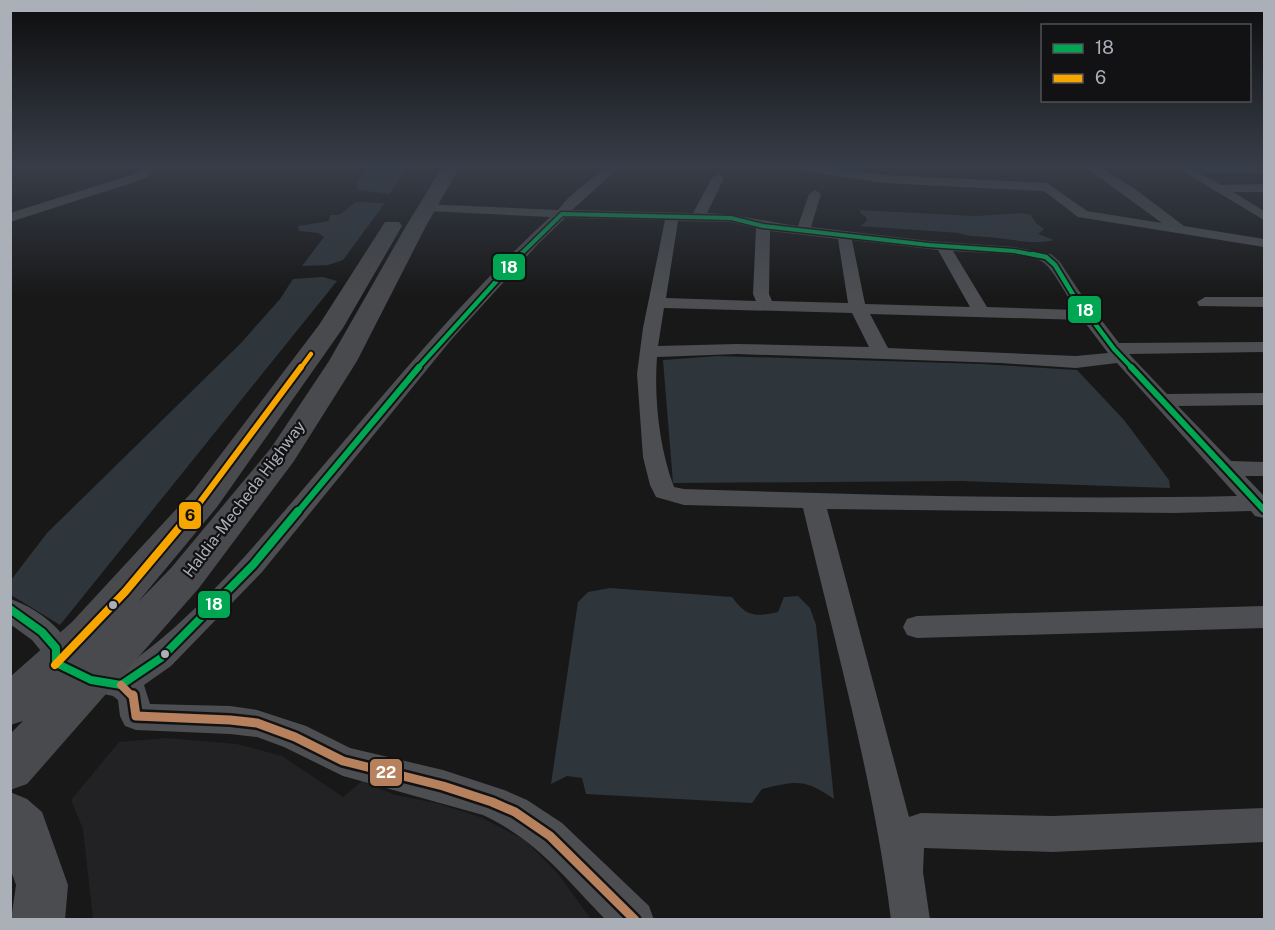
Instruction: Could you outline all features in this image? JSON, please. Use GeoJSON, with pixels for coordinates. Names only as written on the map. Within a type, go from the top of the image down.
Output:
{"type":"FeatureCollection","features":[{"type":"Feature","properties":{"kind":"highway"},"geometry":{"type":"LineString","coordinates":[[10,706],[87,634],[205,499],[330,328],[402,209]]}},
{"type":"Feature","properties":{"kind":"highway","name":"Haldia-Mecheda Highway"},"geometry":{"type":"LineString","coordinates":[[10,768],[106,683],[283,454],[343,362],[427,209]]}},
{"type":"Feature","properties":{"kind":"street"},"geometry":{"type":"LineString","coordinates":[[10,218],[37,209]]}},
{"type":"Feature","properties":{"kind":"street"},"geometry":{"type":"LineString","coordinates":[[474,209],[731,218],[763,226],[943,246],[1014,251],[1046,257],[1055,265],[1088,315],[1118,353],[1261,507]]}},
{"type":"Feature","properties":{"kind":"street"},"geometry":{"type":"LineString","coordinates":[[106,683],[162,658],[253,565],[445,336],[533,241],[566,209]]}},
{"type":"Feature","properties":{"kind":"street"},"geometry":{"type":"LineString","coordinates":[[698,217],[702,209]]}},
{"type":"Feature","properties":{"kind":"street"},"geometry":{"type":"LineString","coordinates":[[804,229],[810,209]]}},
{"type":"Feature","properties":{"kind":"street"},"geometry":{"type":"LineString","coordinates":[[1077,209],[1083,214],[1264,243]]}},
{"type":"Feature","properties":{"kind":"street"},"geometry":{"type":"LineString","coordinates":[[1154,209],[1186,231]]}},
{"type":"Feature","properties":{"kind":"street"},"geometry":{"type":"LineString","coordinates":[[672,217],[666,269],[657,303],[646,368],[650,422],[658,478],[664,492],[684,497],[725,500],[1261,507]]}},
{"type":"Feature","properties":{"kind":"street"},"geometry":{"type":"LineString","coordinates":[[763,226],[761,294],[766,306]]}},
{"type":"Feature","properties":{"kind":"street"},"geometry":{"type":"LineString","coordinates":[[844,234],[853,293],[858,308],[882,354]]}},
{"type":"Feature","properties":{"kind":"street"},"geometry":{"type":"LineString","coordinates":[[943,246],[982,312]]}},
{"type":"Feature","properties":{"kind":"street"},"geometry":{"type":"LineString","coordinates":[[1205,302],[1264,302]]}},
{"type":"Feature","properties":{"kind":"street"},"geometry":{"type":"LineString","coordinates":[[657,303],[1088,315]]}},
{"type":"Feature","properties":{"kind":"street"},"geometry":{"type":"LineString","coordinates":[[649,352],[721,349],[1001,357],[1076,362],[1118,353],[1264,348]]}},
{"type":"Feature","properties":{"kind":"street"},"geometry":{"type":"LineString","coordinates":[[1163,400],[1264,399]]}},
{"type":"Feature","properties":{"kind":"street"},"geometry":{"type":"LineString","coordinates":[[1225,468],[1264,470]]}},
{"type":"Feature","properties":{"kind":"street"},"geometry":{"type":"LineString","coordinates":[[811,501],[815,508],[834,579],[904,872],[911,920]]}},
{"type":"Feature","properties":{"kind":"street"},"geometry":{"type":"LineString","coordinates":[[10,609],[42,632],[56,648],[56,663],[133,694],[136,716],[164,720],[245,721],[286,733],[343,761],[503,805],[537,826],[579,862],[635,920]]}},
{"type":"Feature","properties":{"kind":"street"},"geometry":{"type":"LineString","coordinates":[[917,627],[1264,617]]}},
{"type":"Feature","properties":{"kind":"street"},"geometry":{"type":"LineString","coordinates":[[10,816],[24,829],[42,885],[38,920]]}},
{"type":"Feature","properties":{"kind":"street"},"geometry":{"type":"LineString","coordinates":[[904,872],[906,836],[921,830],[1053,834],[1264,825]]}},
{"type":"Feature","properties":{"kind":"shaded area"},"geometry":{"type":"Polygon","coordinates":[[[346,209],[380,209],[343,260],[328,265],[302,266],[324,237],[318,233],[299,231],[298,226],[329,221],[330,215],[339,215],[346,209]]]}},
{"type":"Feature","properties":{"kind":"shaded area"},"geometry":{"type":"Polygon","coordinates":[[[860,210],[975,216],[1021,213],[1031,215],[1044,229],[1038,234],[1054,240],[1026,242],[959,233],[860,226],[867,221],[860,210]]]}},
{"type":"Feature","properties":{"kind":"shaded area"},"geometry":{"type":"Polygon","coordinates":[[[323,277],[337,281],[60,625],[11,595],[11,580],[47,533],[241,343],[280,299],[293,279],[323,277]]]}},
{"type":"Feature","properties":{"kind":"shaded area"},"geometry":{"type":"Polygon","coordinates":[[[718,356],[982,364],[1077,370],[1124,420],[1169,480],[1170,488],[961,481],[673,483],[663,360],[718,356]]]}},
{"type":"Feature","properties":{"kind":"shaded area"},"geometry":{"type":"Polygon","coordinates":[[[610,588],[732,597],[747,612],[757,615],[778,612],[784,597],[798,596],[810,608],[816,625],[834,799],[815,787],[800,783],[762,789],[752,803],[586,794],[582,778],[567,776],[551,784],[578,602],[588,592],[610,588]]]}},
{"type":"Feature","properties":{"kind":"shaded area"},"geometry":{"type":"Polygon","coordinates":[[[167,738],[237,744],[282,756],[343,797],[362,781],[395,795],[436,803],[480,817],[525,840],[558,874],[591,919],[93,919],[83,829],[71,800],[119,742],[167,738]]]}},
{"type":"Feature","properties":{"kind":"transit line","name":"18"},"geometry":{"type":"LineString","coordinates":[[10,609],[42,632],[56,648],[56,663],[91,680],[121,685],[161,658],[253,565],[445,336],[533,241],[562,214],[731,218],[763,226],[929,245],[1014,251],[1046,257],[1055,265],[1072,293],[1114,349],[1264,510]]}},
{"type":"Feature","properties":{"kind":"transit line","name":"6"},"geometry":{"type":"LineString","coordinates":[[55,665],[91,629],[158,554],[221,475],[311,354]]}},
{"type":"Feature","properties":{"kind":"transit line","name":"22"},"geometry":{"type":"LineString","coordinates":[[121,685],[133,694],[136,716],[257,723],[320,748],[343,761],[443,786],[515,812],[536,825],[563,847],[635,920]]}}]}
